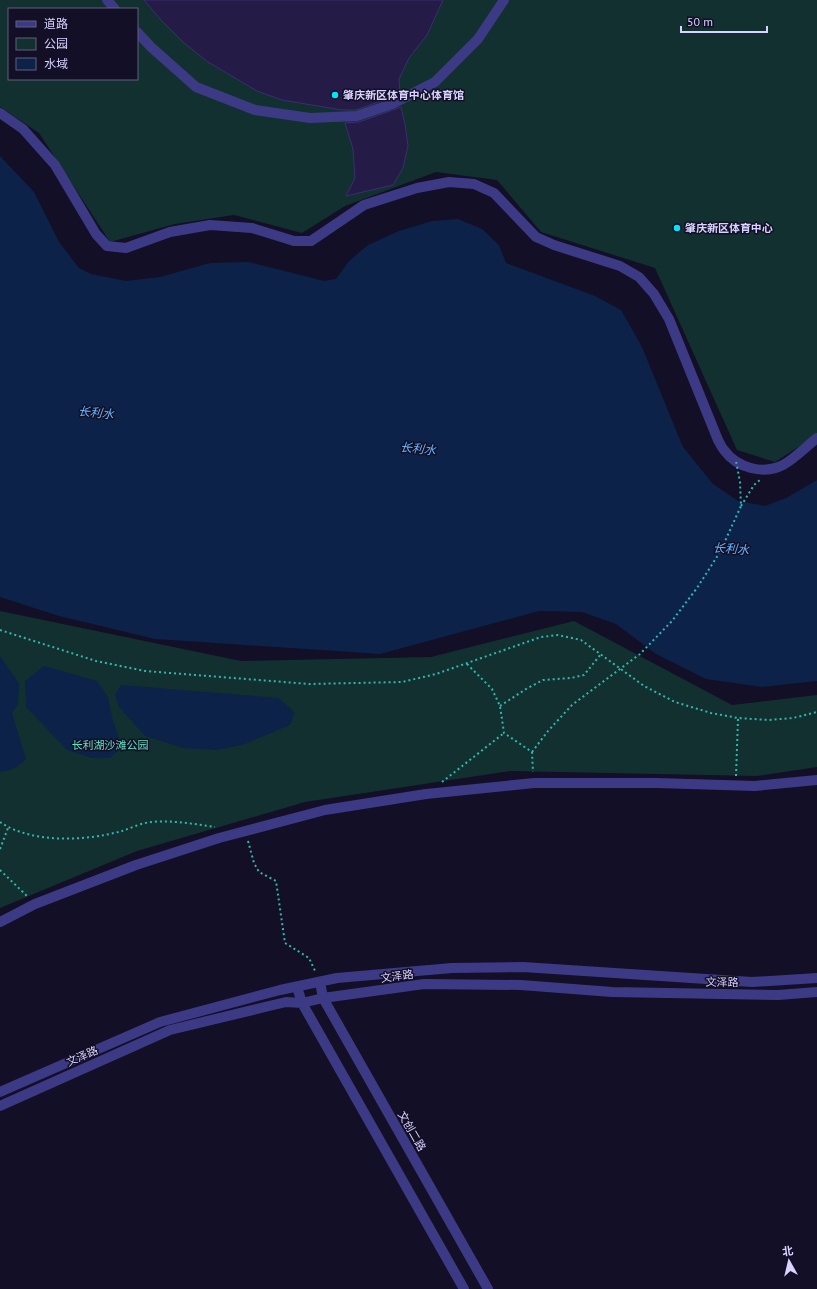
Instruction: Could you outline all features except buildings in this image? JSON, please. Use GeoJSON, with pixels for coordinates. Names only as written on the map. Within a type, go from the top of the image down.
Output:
{"type":"FeatureCollection","features":[{"type":"Feature","properties":{"kind":"street"},"geometry":{"type":"LineString","coordinates":[[107,0],[114,8]]}},
{"type":"Feature","properties":{"kind":"street"},"geometry":{"type":"LineString","coordinates":[[138,33],[151,47],[196,87],[255,110],[310,118],[357,116],[392,104],[435,82],[478,39],[504,0]]}},
{"type":"Feature","properties":{"kind":"street"},"geometry":{"type":"LineString","coordinates":[[0,113],[23,129],[54,165],[96,234],[107,246],[126,248],[170,232],[210,226],[252,228],[294,241],[311,241],[364,205],[417,188],[449,182],[474,184],[494,193],[536,237],[554,245],[620,266],[639,277],[654,294],[669,319],[718,440],[724,451],[736,461],[753,470],[770,470],[783,465],[817,438]]}},
{"type":"Feature","properties":{"kind":"street"},"geometry":{"type":"LineString","coordinates":[[0,922],[35,904],[136,865],[219,838],[324,810],[426,794],[534,783],[657,783],[755,786],[817,780]]}},
{"type":"Feature","properties":{"kind":"street","name":"文泽路"},"geometry":{"type":"LineString","coordinates":[[0,1092],[160,1022],[272,992],[337,978],[444,968],[523,967],[752,982],[817,978]]}},
{"type":"Feature","properties":{"kind":"street","name":"文创二路"},"geometry":{"type":"LineString","coordinates":[[320,982],[323,998],[488,1289]]}},
{"type":"Feature","properties":{"kind":"street","name":"文泽路"},"geometry":{"type":"LineString","coordinates":[[0,1106],[170,1030],[286,1002],[302,1003],[323,998],[424,984],[521,985],[612,992],[778,994],[817,992]]}},
{"type":"Feature","properties":{"kind":"street"},"geometry":{"type":"LineString","coordinates":[[297,987],[302,1003],[464,1289]]}},
{"type":"Feature","properties":{"kind":"path"},"geometry":{"type":"LineString","coordinates":[[736,461],[740,482],[740,506]]}},
{"type":"Feature","properties":{"kind":"path"},"geometry":{"type":"LineString","coordinates":[[534,783],[532,752],[548,731],[572,705],[640,654],[672,621],[697,588],[720,552],[740,506],[754,485],[770,470]]}},
{"type":"Feature","properties":{"kind":"path"},"geometry":{"type":"LineString","coordinates":[[0,630],[96,661],[145,670],[309,684],[402,682],[436,674],[541,637],[558,635],[581,640],[644,686],[675,702],[711,713],[738,718],[769,720],[793,718],[817,712]]}},
{"type":"Feature","properties":{"kind":"path"},"geometry":{"type":"LineString","coordinates":[[500,706],[543,680],[571,678],[584,675],[601,654]]}},
{"type":"Feature","properties":{"kind":"path"},"geometry":{"type":"LineString","coordinates":[[467,663],[492,689],[500,706],[504,733],[532,752]]}},
{"type":"Feature","properties":{"kind":"path"},"geometry":{"type":"LineString","coordinates":[[736,785],[738,718]]}},
{"type":"Feature","properties":{"kind":"path"},"geometry":{"type":"LineString","coordinates":[[426,794],[504,733]]}},
{"type":"Feature","properties":{"kind":"path"},"geometry":{"type":"LineString","coordinates":[[0,822],[8,828],[37,836],[68,839],[91,838],[150,822],[175,822],[217,827]]}},
{"type":"Feature","properties":{"kind":"path"},"geometry":{"type":"LineString","coordinates":[[0,849],[8,828]]}},
{"type":"Feature","properties":{"kind":"path"},"geometry":{"type":"LineString","coordinates":[[245,832],[254,863],[259,872],[276,881],[285,943],[309,958],[320,982]]}},
{"type":"Feature","properties":{"kind":"path"},"geometry":{"type":"LineString","coordinates":[[0,870],[35,904]]}},
{"type":"Feature","properties":{"kind":"green space","name":"肇庆新区体育中心"},"geometry":{"type":"Polygon","coordinates":[[[0,0],[817,0],[817,435],[775,462],[737,450],[655,268],[541,232],[497,180],[436,172],[345,206],[302,233],[234,215],[175,224],[110,242],[39,133],[0,107],[0,0]]]}},
{"type":"Feature","properties":{"kind":"green space","name":"长利湖沙滩公园"},"geometry":{"type":"Polygon","coordinates":[[[0,611],[241,661],[431,657],[574,621],[732,705],[817,695],[817,767],[757,776],[510,771],[305,802],[137,851],[0,908],[0,611]]]}},
{"type":"Feature","properties":{"kind":"water","name":"长利水"},"geometry":{"type":"Polygon","coordinates":[[[0,156],[34,192],[59,242],[79,268],[91,274],[126,281],[160,277],[210,263],[249,262],[324,281],[336,279],[349,261],[368,245],[399,231],[432,221],[458,219],[482,229],[499,245],[506,263],[595,296],[621,310],[642,347],[683,447],[713,484],[738,501],[765,506],[786,498],[817,480],[817,681],[762,687],[706,679],[656,654],[616,624],[582,612],[539,611],[380,654],[155,639],[59,616],[0,597],[0,156]]]}},
{"type":"Feature","properties":{"kind":"water"},"geometry":{"type":"Polygon","coordinates":[[[0,656],[19,683],[18,705],[12,713],[26,759],[14,768],[0,772],[0,656]]]}},
{"type":"Feature","properties":{"kind":"water"},"geometry":{"type":"Polygon","coordinates":[[[44,666],[97,681],[108,697],[113,721],[122,747],[110,758],[92,758],[67,750],[26,707],[25,681],[44,666]]]}},
{"type":"Feature","properties":{"kind":"water"},"geometry":{"type":"Polygon","coordinates":[[[121,685],[279,698],[295,713],[290,725],[242,745],[216,750],[183,748],[145,736],[119,707],[115,695],[121,685]]]}},
{"type":"Feature","properties":{"kind":"place","name":"肇庆新区体育中心体育馆"},"geometry":{"type":"Point","coordinates":[335,95]}},
{"type":"Feature","properties":{"kind":"place","name":"肇庆新区体育中心"},"geometry":{"type":"Point","coordinates":[677,228]}}]}
